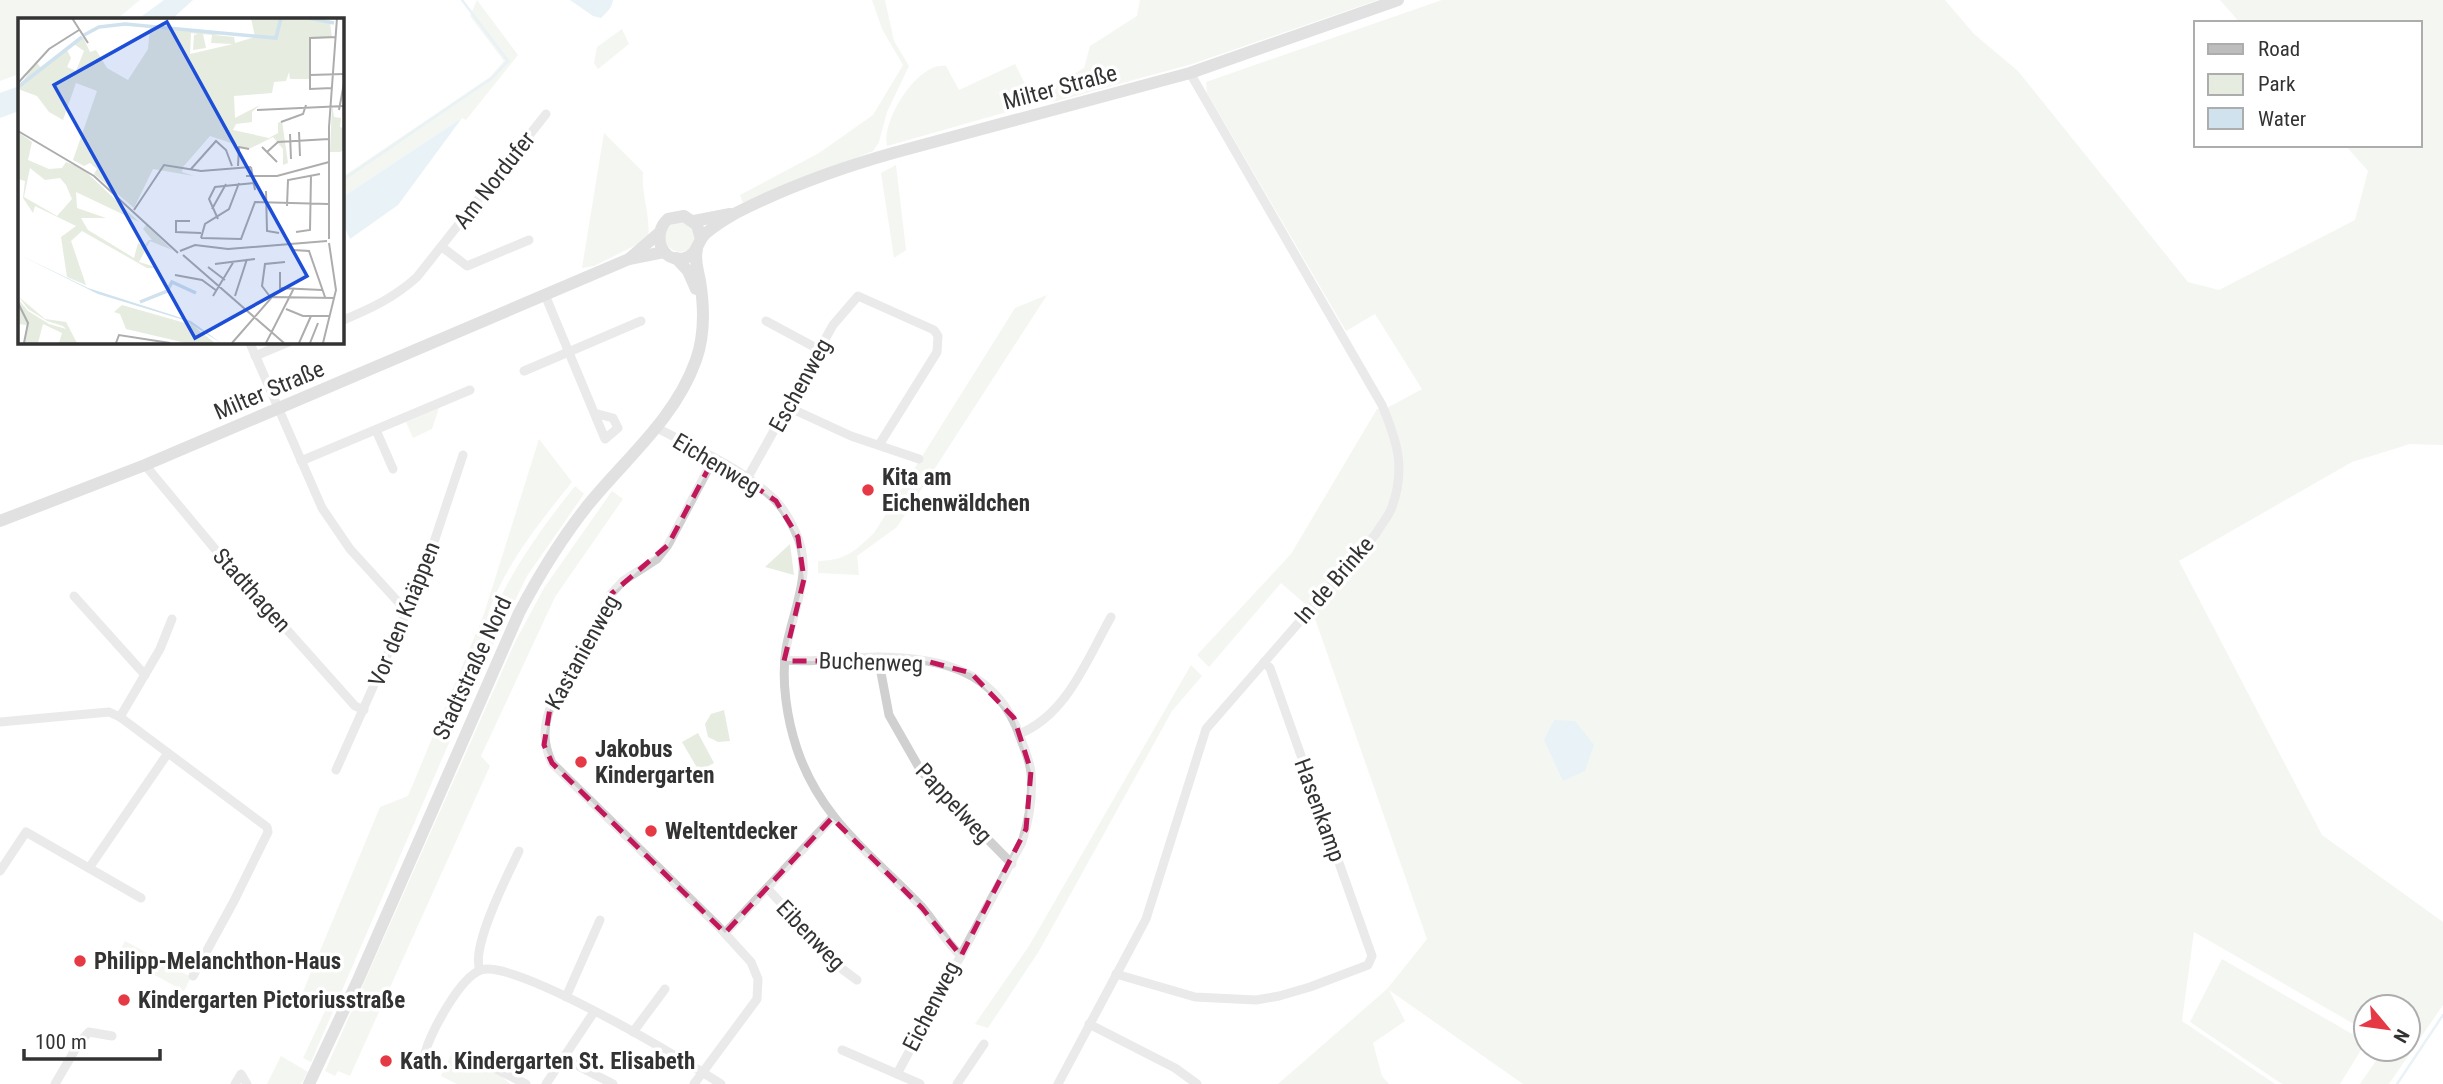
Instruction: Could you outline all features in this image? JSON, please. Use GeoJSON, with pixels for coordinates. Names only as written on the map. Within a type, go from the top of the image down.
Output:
{"type":"FeatureCollection","features":[{"type":"Feature","properties":{"kind":"main road","name":"Milter Straße"},"geometry":{"type":"LineString","coordinates":[[694,221],[734,214],[809,182],[877,158],[1190,73],[1398,0]]}},
{"type":"Feature","properties":{"kind":"main road","name":"Milter Straße"},"geometry":{"type":"LineString","coordinates":[[699,244],[734,214]]}},
{"type":"Feature","properties":{"kind":"main road"},"geometry":{"type":"LineString","coordinates":[[684,216],[694,221],[699,229],[699,244],[690,256],[670,255],[659,243],[659,233],[664,223],[673,217],[684,216]]}},
{"type":"Feature","properties":{"kind":"main road","name":"Milter Straße"},"geometry":{"type":"LineString","coordinates":[[629,259],[659,233]]}},
{"type":"Feature","properties":{"kind":"main road","name":"Stadtstraße Nord"},"geometry":{"type":"LineString","coordinates":[[309,1084],[358,980],[519,613],[572,526],[657,428],[685,386],[697,358],[702,330],[700,281],[695,262],[699,244]]}},
{"type":"Feature","properties":{"kind":"main road","name":"Milter Straße"},"geometry":{"type":"LineString","coordinates":[[0,521],[145,465],[629,259],[670,255]]}},
{"type":"Feature","properties":{"kind":"main road","name":"Stadtstraße Nord"},"geometry":{"type":"LineString","coordinates":[[670,255],[688,271],[700,295]]}},
{"type":"Feature","properties":{"kind":"street","name":"In de Brinke"},"geometry":{"type":"LineString","coordinates":[[1058,1084],[1146,919],[1206,729],[1375,535],[1392,508],[1398,482],[1399,453],[1382,405],[1190,73]]}},
{"type":"Feature","properties":{"kind":"street","name":"Am Nordufer"},"geometry":{"type":"LineString","coordinates":[[343,320],[383,303],[417,277],[546,114]]}},
{"type":"Feature","properties":{"kind":"street","name":"Am Nordufer"},"geometry":{"type":"LineString","coordinates":[[442,247],[467,265],[529,240]]}},
{"type":"Feature","properties":{"kind":"street"},"geometry":{"type":"LineString","coordinates":[[545,295],[594,412]]}},
{"type":"Feature","properties":{"kind":"street","name":"Eschenweg"},"geometry":{"type":"LineString","coordinates":[[748,477],[834,325],[858,296],[934,330],[939,335],[937,352],[879,445]]}},
{"type":"Feature","properties":{"kind":"street"},"geometry":{"type":"LineString","coordinates":[[524,371],[641,321]]}},
{"type":"Feature","properties":{"kind":"street"},"geometry":{"type":"LineString","coordinates":[[766,321],[820,350]]}},
{"type":"Feature","properties":{"kind":"street"},"geometry":{"type":"LineString","coordinates":[[250,343],[322,508],[351,549],[400,604],[410,607]]}},
{"type":"Feature","properties":{"kind":"street"},"geometry":{"type":"LineString","coordinates":[[255,356],[286,343]]}},
{"type":"Feature","properties":{"kind":"street"},"geometry":{"type":"LineString","coordinates":[[301,461],[470,390]]}},
{"type":"Feature","properties":{"kind":"street"},"geometry":{"type":"LineString","coordinates":[[788,407],[851,436],[919,459]]}},
{"type":"Feature","properties":{"kind":"street","name":"Eichenweg"},"geometry":{"type":"LineString","coordinates":[[657,428],[748,477],[776,501],[790,521],[804,558],[804,579],[785,660],[785,692],[797,748],[823,805],[873,861],[922,908],[961,956],[898,1074]]}},
{"type":"Feature","properties":{"kind":"street"},"geometry":{"type":"LineString","coordinates":[[376,429],[393,469]]}},
{"type":"Feature","properties":{"kind":"street","name":"Vor den Knäppen"},"geometry":{"type":"LineString","coordinates":[[336,770],[424,575],[463,455]]}},
{"type":"Feature","properties":{"kind":"street","name":"Kastanienweg"},"geometry":{"type":"LineString","coordinates":[[703,1072],[757,999],[758,979],[751,962],[552,763],[544,745],[544,726],[550,708],[610,596],[623,581],[657,559],[668,545],[713,458]]}},
{"type":"Feature","properties":{"kind":"street","name":"Stadthagen"},"geometry":{"type":"LineString","coordinates":[[145,465],[215,549],[355,706],[364,710]]}},
{"type":"Feature","properties":{"kind":"street"},"geometry":{"type":"LineString","coordinates":[[74,596],[145,675]]}},
{"type":"Feature","properties":{"kind":"street"},"geometry":{"type":"LineString","coordinates":[[1019,734],[1032,729],[1055,710],[1111,617]]}},
{"type":"Feature","properties":{"kind":"street"},"geometry":{"type":"LineString","coordinates":[[120,717],[145,675],[172,619]]}},
{"type":"Feature","properties":{"kind":"street","name":"Buchenweg"},"geometry":{"type":"LineString","coordinates":[[785,660],[878,657],[926,661],[971,673],[993,690],[1014,718],[1031,771],[1026,829],[1012,864],[961,956]]}},
{"type":"Feature","properties":{"kind":"street","name":"Pappelweg"},"geometry":{"type":"LineString","coordinates":[[878,657],[889,715],[921,771],[1012,864]]}},
{"type":"Feature","properties":{"kind":"street","name":"Hasenkamp"},"geometry":{"type":"LineString","coordinates":[[1116,974],[1195,997],[1256,1000],[1310,987],[1368,965],[1371,961],[1372,956],[1270,668],[1264,662]]}},
{"type":"Feature","properties":{"kind":"street"},"geometry":{"type":"LineString","coordinates":[[0,722],[109,712],[120,717],[262,822],[268,832],[193,976]]}},
{"type":"Feature","properties":{"kind":"street"},"geometry":{"type":"LineString","coordinates":[[89,868],[168,753]]}},
{"type":"Feature","properties":{"kind":"street"},"geometry":{"type":"LineString","coordinates":[[724,933],[833,817]]}},
{"type":"Feature","properties":{"kind":"street"},"geometry":{"type":"LineString","coordinates":[[0,871],[26,832],[141,898]]}},
{"type":"Feature","properties":{"kind":"street"},"geometry":{"type":"LineString","coordinates":[[480,970],[477,963],[478,953],[493,908],[519,851]]}},
{"type":"Feature","properties":{"kind":"street","name":"Eibenweg"},"geometry":{"type":"LineString","coordinates":[[767,888],[842,969],[857,980]]}},
{"type":"Feature","properties":{"kind":"street"},"geometry":{"type":"LineString","coordinates":[[566,998],[600,920]]}},
{"type":"Feature","properties":{"kind":"street"},"geometry":{"type":"LineString","coordinates":[[425,1053],[429,1037],[469,977],[480,970],[494,968],[594,1012],[721,1084]]}},
{"type":"Feature","properties":{"kind":"street"},"geometry":{"type":"LineString","coordinates":[[633,1032],[664,989]]}},
{"type":"Feature","properties":{"kind":"street"},"geometry":{"type":"LineString","coordinates":[[547,1084],[594,1012]]}},
{"type":"Feature","properties":{"kind":"street"},"geometry":{"type":"LineString","coordinates":[[1089,1024],[1175,1068],[1197,1084]]}},
{"type":"Feature","properties":{"kind":"street"},"geometry":{"type":"LineString","coordinates":[[55,1084],[79,1043],[89,1032],[112,1036]]}},
{"type":"Feature","properties":{"kind":"street"},"geometry":{"type":"LineString","coordinates":[[957,1084],[984,1044]]}},
{"type":"Feature","properties":{"kind":"street"},"geometry":{"type":"LineString","coordinates":[[842,1050],[920,1084]]}},
{"type":"Feature","properties":{"kind":"street"},"geometry":{"type":"LineString","coordinates":[[565,1059],[613,1084]]}},
{"type":"Feature","properties":{"kind":"street"},"geometry":{"type":"LineString","coordinates":[[484,1063],[526,1084]]}},
{"type":"Feature","properties":{"kind":"street"},"geometry":{"type":"LineString","coordinates":[[694,1084],[703,1072]]}},
{"type":"Feature","properties":{"kind":"street"},"geometry":{"type":"LineString","coordinates":[[235,1084],[241,1074],[247,1084]]}},
{"type":"Feature","properties":{"kind":"highlighted area"},"geometry":{"type":"Polygon","coordinates":[[[714,458],[776,501],[798,537],[804,579],[784,661],[926,661],[971,673],[1014,718],[1031,771],[1026,829],[961,956],[922,908],[832,818],[725,933],[552,763],[544,745],[550,708],[610,595],[668,545],[714,458]]]}},
{"type":"Feature","properties":{"kind":"green space"},"geometry":{"type":"Polygon","coordinates":[[[0,0],[140,0],[118,18],[18,18],[18,74],[0,81],[0,0]]]}},
{"type":"Feature","properties":{"kind":"green space"},"geometry":{"type":"Polygon","coordinates":[[[477,0],[518,55],[466,120],[462,118],[343,197],[343,177],[490,77],[504,61],[470,16],[477,0]]]}},
{"type":"Feature","properties":{"kind":"green space"},"geometry":{"type":"Polygon","coordinates":[[[872,0],[885,0],[894,41],[909,66],[887,112],[879,142],[873,151],[743,203],[740,195],[819,153],[873,115],[903,65],[882,29],[872,0]]]}},
{"type":"Feature","properties":{"kind":"green space"},"geometry":{"type":"Polygon","coordinates":[[[1140,0],[1378,0],[1192,64],[1053,102],[1049,88],[1084,68],[1090,46],[1137,16],[1140,0]]]}},
{"type":"Feature","properties":{"kind":"green space"},"geometry":{"type":"Polygon","coordinates":[[[1442,0],[1945,0],[1974,34],[2018,71],[2188,282],[2219,290],[2355,220],[2368,171],[2347,147],[2422,147],[2422,21],[2238,21],[2220,0],[2443,0],[2443,445],[2410,444],[2352,462],[2179,561],[2322,835],[2443,922],[2443,1005],[2422,1036],[2422,993],[2352,993],[2352,1023],[2194,932],[2182,1021],[2275,1084],[1523,1084],[1389,990],[1405,1021],[1373,1043],[1382,1076],[1389,1084],[1278,1084],[1387,989],[1427,939],[1312,610],[1281,583],[1209,667],[1197,655],[1291,554],[1377,409],[1387,408],[1422,389],[1375,314],[1346,331],[1207,93],[1206,82],[1442,0]]]}},
{"type":"Feature","properties":{"kind":"green space"},"geometry":{"type":"Polygon","coordinates":[[[622,29],[629,44],[598,69],[594,63],[597,47],[622,29]]]}},
{"type":"Feature","properties":{"kind":"green space"},"geometry":{"type":"Polygon","coordinates":[[[1015,64],[1035,104],[887,146],[890,122],[896,108],[913,83],[924,73],[935,67],[946,66],[959,90],[1015,64]]]}},
{"type":"Feature","properties":{"kind":"green space"},"geometry":{"type":"Polygon","coordinates":[[[604,133],[643,172],[648,239],[594,266],[582,268],[604,133]]]}},
{"type":"Feature","properties":{"kind":"green space"},"geometry":{"type":"Polygon","coordinates":[[[896,165],[906,250],[894,258],[881,173],[896,165]]]}},
{"type":"Feature","properties":{"kind":"green space"},"geometry":{"type":"Polygon","coordinates":[[[680,222],[691,226],[695,237],[691,248],[680,252],[669,248],[665,237],[669,226],[680,222]]]}},
{"type":"Feature","properties":{"kind":"green space"},"geometry":{"type":"Polygon","coordinates":[[[1047,295],[897,527],[857,556],[859,575],[818,573],[818,561],[849,554],[874,533],[1015,308],[1047,295]]]}},
{"type":"Feature","properties":{"kind":"green space"},"geometry":{"type":"Polygon","coordinates":[[[439,408],[432,429],[413,438],[406,422],[439,408]]]}},
{"type":"Feature","properties":{"kind":"green space"},"geometry":{"type":"Polygon","coordinates":[[[539,439],[572,482],[513,562],[488,614],[492,615],[529,548],[575,486],[584,494],[527,576],[477,678],[311,1062],[303,1058],[328,1005],[302,994],[380,807],[408,796],[484,614],[539,439]]]}},
{"type":"Feature","properties":{"kind":"green space"},"geometry":{"type":"Polygon","coordinates":[[[612,491],[623,499],[555,597],[481,756],[490,766],[350,1076],[338,1071],[335,1076],[325,1071],[515,642],[544,588],[612,491]]]}},
{"type":"Feature","properties":{"kind":"green space"},"geometry":{"type":"Polygon","coordinates":[[[790,544],[794,575],[765,567],[790,544]]]}},
{"type":"Feature","properties":{"kind":"green space"},"geometry":{"type":"Polygon","coordinates":[[[1191,665],[1202,676],[1172,711],[1039,951],[988,1028],[975,1024],[1029,946],[1191,665]]]}},
{"type":"Feature","properties":{"kind":"green space"},"geometry":{"type":"Polygon","coordinates":[[[724,710],[730,741],[718,742],[708,737],[705,724],[711,714],[724,710]]]}},
{"type":"Feature","properties":{"kind":"green space"},"geometry":{"type":"Polygon","coordinates":[[[698,733],[714,763],[699,771],[682,742],[698,733]]]}},
{"type":"Feature","properties":{"kind":"green space"},"geometry":{"type":"Polygon","coordinates":[[[125,941],[191,977],[184,991],[118,955],[125,941]]]}},
{"type":"Feature","properties":{"kind":"green space"},"geometry":{"type":"Polygon","coordinates":[[[2222,959],[2352,1034],[2353,1063],[2340,1084],[2282,1084],[2190,1022],[2222,959]]]}},
{"type":"Feature","properties":{"kind":"green space"},"geometry":{"type":"Polygon","coordinates":[[[453,1051],[498,1073],[510,1084],[457,1084],[441,1076],[453,1051]]]}},
{"type":"Feature","properties":{"kind":"green space"},"geometry":{"type":"Polygon","coordinates":[[[281,1056],[308,1072],[301,1084],[267,1084],[281,1056]]]}},
{"type":"Feature","properties":{"kind":"green space"},"geometry":{"type":"Polygon","coordinates":[[[2374,1063],[2403,1063],[2389,1084],[2360,1084],[2374,1063]]]}},
{"type":"Feature","properties":{"kind":"water"},"geometry":{"type":"Polygon","coordinates":[[[164,0],[193,0],[173,18],[139,18],[164,0]]]}},
{"type":"Feature","properties":{"kind":"water"},"geometry":{"type":"Polygon","coordinates":[[[570,0],[613,0],[601,18],[593,16],[570,0]]]}},
{"type":"Feature","properties":{"kind":"water"},"geometry":{"type":"Polygon","coordinates":[[[18,86],[18,111],[0,118],[0,93],[18,86]]]}},
{"type":"Feature","properties":{"kind":"water"},"geometry":{"type":"Polygon","coordinates":[[[462,118],[398,205],[350,239],[343,223],[343,197],[462,118]]]}},
{"type":"Feature","properties":{"kind":"water"},"geometry":{"type":"Polygon","coordinates":[[[1554,720],[1575,721],[1594,745],[1585,771],[1563,781],[1544,740],[1554,720]]]}},
{"type":"Feature","properties":{"kind":"waterway"},"geometry":{"type":"LineString","coordinates":[[343,180],[492,78],[508,61],[462,0]]}},
{"type":"Feature","properties":{"kind":"waterway"},"geometry":{"type":"LineString","coordinates":[[2397,1084],[2443,1015]]}},
{"type":"Feature","properties":{"kind":"place","name":"Kita am Eichenwäldchen"},"geometry":{"type":"Point","coordinates":[868,490]}},
{"type":"Feature","properties":{"kind":"place","name":"Jakobus Kindergarten"},"geometry":{"type":"Point","coordinates":[581,762]}},
{"type":"Feature","properties":{"kind":"place","name":"Weltentdecker"},"geometry":{"type":"Point","coordinates":[651,831]}},
{"type":"Feature","properties":{"kind":"place","name":"Philipp-Melanchthon-Haus"},"geometry":{"type":"Point","coordinates":[80,961]}},
{"type":"Feature","properties":{"kind":"place","name":"Kindergarten Pictoriusstraße"},"geometry":{"type":"Point","coordinates":[124,1000]}},
{"type":"Feature","properties":{"kind":"place","name":"Kath. Kindergarten St. Elisabeth"},"geometry":{"type":"Point","coordinates":[386,1061]}}]}
